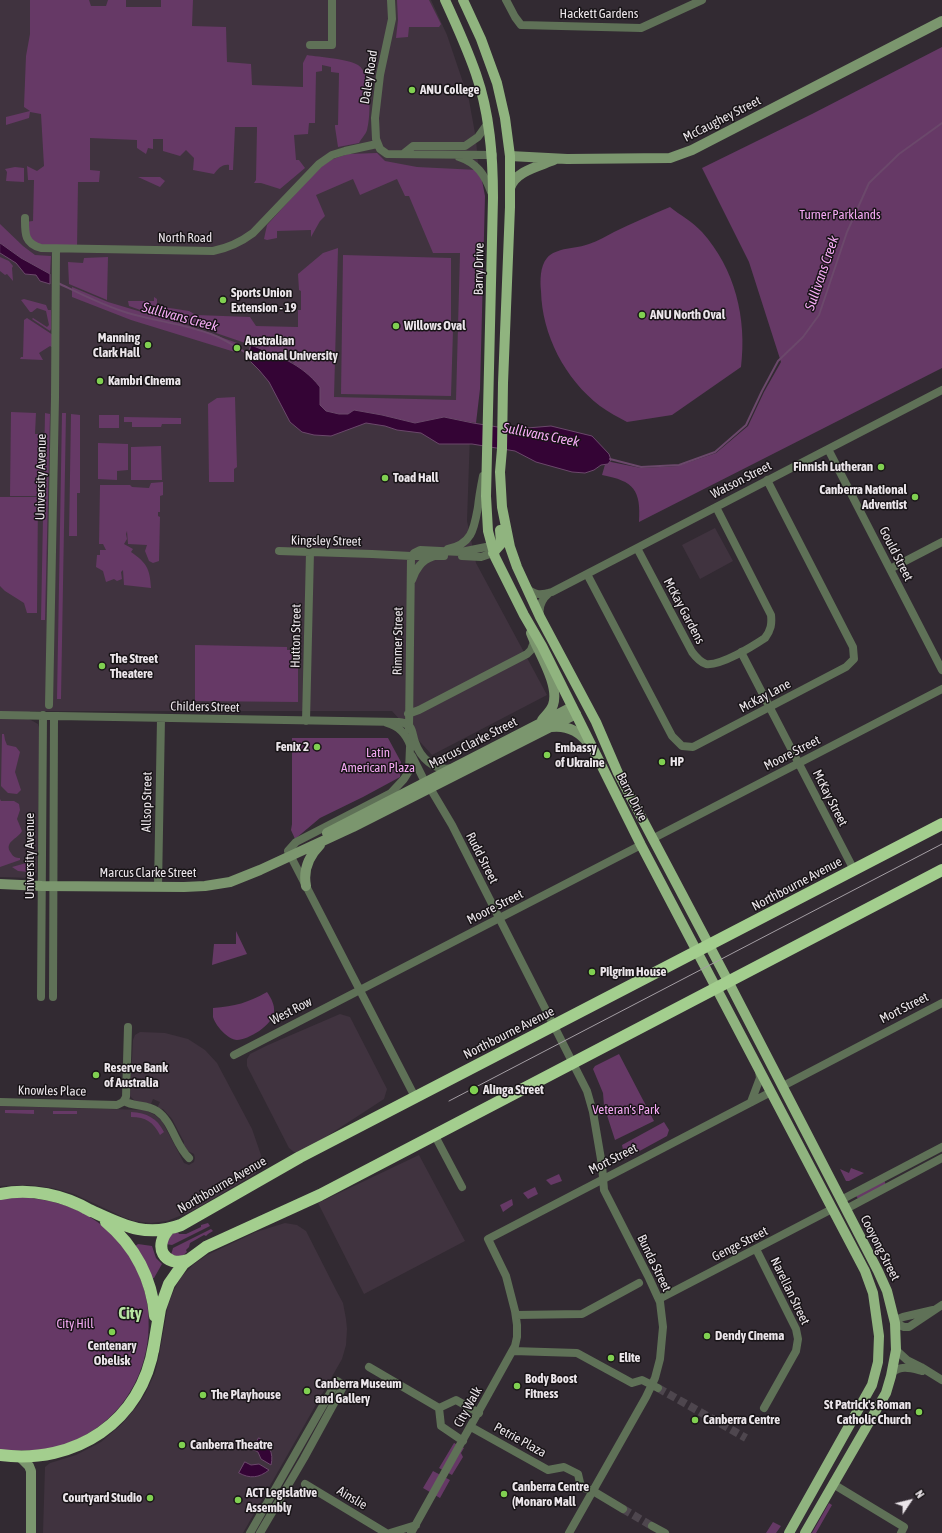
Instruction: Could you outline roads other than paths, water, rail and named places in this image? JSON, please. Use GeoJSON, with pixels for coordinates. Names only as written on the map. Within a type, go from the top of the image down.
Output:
{"type":"FeatureCollection","features":[{"type":"Feature","properties":{"kind":"highway","name":"Northbourne Avenue"},"geometry":{"type":"LineString","coordinates":[[85,1208],[116,1222],[136,1229],[149,1231],[170,1228],[195,1218],[279,1168],[942,824]]}},
{"type":"Feature","properties":{"kind":"highway"},"geometry":{"type":"LineString","coordinates":[[0,1455],[35,1457],[63,1451],[87,1441],[104,1430],[122,1413],[135,1395],[148,1370],[164,1294],[175,1274],[188,1260],[206,1247],[320,1195],[434,1134],[942,870]]}},
{"type":"Feature","properties":{"kind":"highway"},"geometry":{"type":"LineString","coordinates":[[0,1194],[18,1192],[42,1193],[56,1196],[85,1208],[105,1221],[119,1233],[141,1264],[152,1294],[156,1329],[153,1351]]}},
{"type":"Feature","properties":{"kind":"highway"},"geometry":{"type":"LineString","coordinates":[[170,1228],[162,1238],[162,1252],[171,1260],[179,1262],[188,1260]]}},
{"type":"Feature","properties":{"kind":"main road","name":"Barry Drive"},"geometry":{"type":"LineString","coordinates":[[445,0],[464,42],[476,74],[488,123],[493,155],[494,198],[486,454],[487,523],[496,549],[524,615],[542,646],[642,845],[717,987]]}},
{"type":"Feature","properties":{"kind":"main road","name":"Barry Drive"},"geometry":{"type":"LineString","coordinates":[[463,0],[482,39],[497,83],[505,118],[510,156],[502,449],[495,492],[496,509],[502,540],[496,549]]}},
{"type":"Feature","properties":{"kind":"main road","name":"McCaughey Street"},"geometry":{"type":"LineString","coordinates":[[493,155],[510,156]]}},
{"type":"Feature","properties":{"kind":"main road"},"geometry":{"type":"LineString","coordinates":[[496,549],[508,541],[512,535],[512,525],[506,494],[505,462],[502,449]]}},
{"type":"Feature","properties":{"kind":"main road","name":"Barry Drive"},"geometry":{"type":"LineString","coordinates":[[508,541],[526,587],[540,617],[586,705],[618,773],[652,839],[728,981]]}},
{"type":"Feature","properties":{"kind":"main road","name":"Barry Drive"},"geometry":{"type":"LineString","coordinates":[[496,549],[510,558],[520,572]]}},
{"type":"Feature","properties":{"kind":"main road","name":"Marcus Clarke Street"},"geometry":{"type":"LineString","coordinates":[[574,710],[586,705]]}},
{"type":"Feature","properties":{"kind":"main road","name":"Cooyong Street"},"geometry":{"type":"LineString","coordinates":[[728,981],[883,1281],[892,1306],[895,1323],[896,1350],[892,1373],[886,1393],[805,1533]]}},
{"type":"Feature","properties":{"kind":"main road","name":"Cooyong Street"},"geometry":{"type":"LineString","coordinates":[[717,987],[865,1271],[876,1305],[879,1336],[878,1362],[872,1385],[789,1533]]}},
{"type":"Feature","properties":{"kind":"main road","name":"Mort Street"},"geometry":{"type":"LineString","coordinates":[[771,1092],[783,1086]]}},
{"type":"Feature","properties":{"kind":"main road"},"geometry":{"type":"LineString","coordinates":[[793,1133],[804,1127]]}},
{"type":"Feature","properties":{"kind":"main road"},"geometry":{"type":"LineString","coordinates":[[832,1209],[844,1204]]}},
{"type":"Feature","properties":{"kind":"main road"},"geometry":{"type":"LineString","coordinates":[[876,1305],[879,1312],[887,1320],[895,1323]]}},
{"type":"Feature","properties":{"kind":"main road"},"geometry":{"type":"LineString","coordinates":[[879,1336],[889,1325],[895,1323]]}},
{"type":"Feature","properties":{"kind":"main road"},"geometry":{"type":"LineString","coordinates":[[819,1479],[832,1484]]}},
{"type":"Feature","properties":{"kind":"street"},"geometry":{"type":"LineString","coordinates":[[310,45],[332,44],[332,0]]}},
{"type":"Feature","properties":{"kind":"street","name":"Daley Road"},"geometry":{"type":"LineString","coordinates":[[377,144],[375,118],[380,74],[392,19],[391,0]]}},
{"type":"Feature","properties":{"kind":"street","name":"Hackett Gardens"},"geometry":{"type":"LineString","coordinates":[[506,0],[521,25],[640,28],[701,0]]}},
{"type":"Feature","properties":{"kind":"street","name":"McCaughey Street"},"geometry":{"type":"LineString","coordinates":[[510,156],[556,159],[670,158],[684,153],[942,21]]}},
{"type":"Feature","properties":{"kind":"street"},"geometry":{"type":"LineString","coordinates":[[403,154],[413,146],[465,146],[478,137],[488,123]]}},
{"type":"Feature","properties":{"kind":"street"},"geometry":{"type":"LineString","coordinates":[[377,144],[380,149],[387,154],[493,155]]}},
{"type":"Feature","properties":{"kind":"street","name":"North Road"},"geometry":{"type":"LineString","coordinates":[[25,218],[25,232],[29,241],[34,246],[41,248],[213,251],[229,247],[244,240],[253,233],[319,164],[332,155],[377,144]]}},
{"type":"Feature","properties":{"kind":"street"},"geometry":{"type":"LineString","coordinates":[[451,155],[468,160],[481,170],[487,180],[494,198]]}},
{"type":"Feature","properties":{"kind":"street"},"geometry":{"type":"LineString","coordinates":[[510,188],[515,180],[523,173],[556,159]]}},
{"type":"Feature","properties":{"kind":"street","name":"University Avenue"},"geometry":{"type":"LineString","coordinates":[[49,705],[55,398],[56,249]]}},
{"type":"Feature","properties":{"kind":"street","name":"Watson Street"},"geometry":{"type":"LineString","coordinates":[[540,617],[539,610],[542,600],[552,592],[942,390]]}},
{"type":"Feature","properties":{"kind":"street","name":"Gould Street"},"geometry":{"type":"LineString","coordinates":[[828,449],[942,670]]}},
{"type":"Feature","properties":{"kind":"street"},"geometry":{"type":"LineString","coordinates":[[411,587],[415,573],[423,562],[439,553],[459,546],[472,532],[476,520],[486,454]]}},
{"type":"Feature","properties":{"kind":"street","name":"McKay Lane"},"geometry":{"type":"LineString","coordinates":[[587,574],[672,736],[682,746],[693,747],[846,667],[854,659],[853,647],[767,480]]}},
{"type":"Feature","properties":{"kind":"street","name":"McKay Gardens"},"geometry":{"type":"LineString","coordinates":[[637,548],[697,659],[704,664],[712,664],[728,659],[765,638],[772,625],[771,615],[716,507]]}},
{"type":"Feature","properties":{"kind":"street"},"geometry":{"type":"LineString","coordinates":[[890,569],[942,542]]}},
{"type":"Feature","properties":{"kind":"street","name":"Kingsley Street"},"geometry":{"type":"LineString","coordinates":[[279,551],[412,556],[496,549]]}},
{"type":"Feature","properties":{"kind":"street","name":"Kingsley Street"},"geometry":{"type":"LineString","coordinates":[[372,554],[394,551],[424,550],[439,553]]}},
{"type":"Feature","properties":{"kind":"street","name":"Kingsley Street"},"geometry":{"type":"LineString","coordinates":[[412,556],[416,552],[424,550]]}},
{"type":"Feature","properties":{"kind":"street","name":"Hutton Street"},"geometry":{"type":"LineString","coordinates":[[306,720],[310,552]]}},
{"type":"Feature","properties":{"kind":"street","name":"Rimmer Street"},"geometry":{"type":"LineString","coordinates":[[410,746],[408,714],[411,587],[410,562],[412,556]]}},
{"type":"Feature","properties":{"kind":"street","name":"Watson Street"},"geometry":{"type":"LineString","coordinates":[[526,587],[531,592],[539,595],[552,592]]}},
{"type":"Feature","properties":{"kind":"street"},"geometry":{"type":"LineString","coordinates":[[524,615],[552,683],[554,697],[551,710],[534,726]]}},
{"type":"Feature","properties":{"kind":"street"},"geometry":{"type":"LineString","coordinates":[[408,714],[530,652],[534,642]]}},
{"type":"Feature","properties":{"kind":"street","name":"McKay Street"},"geometry":{"type":"LineString","coordinates":[[740,652],[854,870]]}},
{"type":"Feature","properties":{"kind":"street","name":"Moore Street"},"geometry":{"type":"LineString","coordinates":[[652,839],[942,689]]}},
{"type":"Feature","properties":{"kind":"street","name":"Marcus Clarke Street"},"geometry":{"type":"LineString","coordinates":[[0,884],[42,886],[158,887],[205,886],[230,882],[255,873],[328,839],[427,785],[452,768],[534,726],[574,710]]}},
{"type":"Feature","properties":{"kind":"street","name":"Marcus Clarke Street"},"geometry":{"type":"LineString","coordinates":[[290,856],[299,847],[550,727],[574,710]]}},
{"type":"Feature","properties":{"kind":"street","name":"Childers Street"},"geometry":{"type":"LineString","coordinates":[[0,715],[398,722],[409,726]]}},
{"type":"Feature","properties":{"kind":"street","name":"University Avenue"},"geometry":{"type":"LineString","coordinates":[[42,997],[43,715]]}},
{"type":"Feature","properties":{"kind":"street","name":"University Avenue"},"geometry":{"type":"LineString","coordinates":[[53,997],[54,716]]}},
{"type":"Feature","properties":{"kind":"street","name":"Allsop Street"},"geometry":{"type":"LineString","coordinates":[[158,887],[161,718]]}},
{"type":"Feature","properties":{"kind":"street","name":"Rimmer Street"},"geometry":{"type":"LineString","coordinates":[[380,722],[389,723],[405,735],[414,760],[427,785]]}},
{"type":"Feature","properties":{"kind":"street","name":"Rimmer Street"},"geometry":{"type":"LineString","coordinates":[[409,726],[420,752],[432,765],[444,769],[452,768]]}},
{"type":"Feature","properties":{"kind":"street"},"geometry":{"type":"LineString","coordinates":[[550,727],[557,726],[573,729],[582,735],[592,747]]}},
{"type":"Feature","properties":{"kind":"street"},"geometry":{"type":"LineString","coordinates":[[410,746],[410,768],[404,779],[388,795],[296,842],[288,851],[415,1097]]}},
{"type":"Feature","properties":{"kind":"street","name":"Rudd Street"},"geometry":{"type":"LineString","coordinates":[[427,785],[452,826],[572,1062]]}},
{"type":"Feature","properties":{"kind":"street"},"geometry":{"type":"LineString","coordinates":[[306,886],[304,879],[305,868],[315,850],[328,839]]}},
{"type":"Feature","properties":{"kind":"street","name":"Moore Street"},"geometry":{"type":"LineString","coordinates":[[359,990],[642,845]]}},
{"type":"Feature","properties":{"kind":"street","name":"West Row"},"geometry":{"type":"LineString","coordinates":[[234,1055],[359,990]]}},
{"type":"Feature","properties":{"kind":"street","name":"Mort Street"},"geometry":{"type":"LineString","coordinates":[[783,1086],[942,1003]]}},
{"type":"Feature","properties":{"kind":"street"},"geometry":{"type":"LineString","coordinates":[[128,1027],[126,1093],[124,1101],[131,1105],[149,1108],[160,1114],[167,1122],[182,1150],[189,1158]]}},
{"type":"Feature","properties":{"kind":"street","name":"Bunda Street"},"geometry":{"type":"LineString","coordinates":[[569,1533],[646,1397],[654,1386],[660,1359],[663,1327],[659,1299],[604,1190],[604,1178],[592,1106],[587,1091],[572,1062]]}},
{"type":"Feature","properties":{"kind":"street"},"geometry":{"type":"LineString","coordinates":[[751,1102],[760,1078],[759,1069]]}},
{"type":"Feature","properties":{"kind":"street","name":"Mort Street"},"geometry":{"type":"LineString","coordinates":[[508,1287],[506,1276],[488,1239],[771,1092]]}},
{"type":"Feature","properties":{"kind":"street","name":"Knowles Place"},"geometry":{"type":"LineString","coordinates":[[0,1102],[116,1105],[124,1101]]}},
{"type":"Feature","properties":{"kind":"street"},"geometry":{"type":"LineString","coordinates":[[434,1134],[462,1187]]}},
{"type":"Feature","properties":{"kind":"street"},"geometry":{"type":"LineString","coordinates":[[844,1204],[908,1165],[942,1147]]}},
{"type":"Feature","properties":{"kind":"street"},"geometry":{"type":"LineString","coordinates":[[844,1204],[913,1174],[942,1158]]}},
{"type":"Feature","properties":{"kind":"street"},"geometry":{"type":"LineString","coordinates":[[908,1165],[913,1174]]}},
{"type":"Feature","properties":{"kind":"street","name":"Genge Street"},"geometry":{"type":"LineString","coordinates":[[659,1299],[832,1209]]}},
{"type":"Feature","properties":{"kind":"street","name":"Narellan Street"},"geometry":{"type":"LineString","coordinates":[[756,1249],[796,1329],[798,1339],[796,1351],[764,1408]]}},
{"type":"Feature","properties":{"kind":"street"},"geometry":{"type":"LineString","coordinates":[[516,1315],[582,1314],[639,1283]]}},
{"type":"Feature","properties":{"kind":"street","name":"City Walk"},"geometry":{"type":"LineString","coordinates":[[411,1533],[513,1351],[517,1337],[516,1315],[508,1287]]}},
{"type":"Feature","properties":{"kind":"street"},"geometry":{"type":"LineString","coordinates":[[895,1323],[909,1327],[932,1310],[942,1305]]}},
{"type":"Feature","properties":{"kind":"street"},"geometry":{"type":"LineString","coordinates":[[896,1350],[907,1360],[921,1367],[930,1374]]}},
{"type":"Feature","properties":{"kind":"street"},"geometry":{"type":"LineString","coordinates":[[513,1351],[576,1353],[632,1383],[642,1380],[654,1386]]}},
{"type":"Feature","properties":{"kind":"street"},"geometry":{"type":"LineString","coordinates":[[369,1367],[439,1408]]}},
{"type":"Feature","properties":{"kind":"street"},"geometry":{"type":"LineString","coordinates":[[892,1373],[896,1369],[906,1367],[930,1374],[942,1380]]}},
{"type":"Feature","properties":{"kind":"street"},"geometry":{"type":"LineString","coordinates":[[250,1533],[279,1482],[340,1383],[304,1458],[260,1533]]}},
{"type":"Feature","properties":{"kind":"street"},"geometry":{"type":"LineString","coordinates":[[439,1408],[456,1400],[479,1413]]}},
{"type":"Feature","properties":{"kind":"street"},"geometry":{"type":"LineString","coordinates":[[439,1408],[441,1426],[463,1441]]}},
{"type":"Feature","properties":{"kind":"street","name":"Petrie Plaza"},"geometry":{"type":"LineString","coordinates":[[471,1427],[548,1470],[564,1466],[578,1474],[581,1487],[592,1491]]}},
{"type":"Feature","properties":{"kind":"street"},"geometry":{"type":"LineString","coordinates":[[20,1457],[29,1466],[31,1471],[31,1533]]}},
{"type":"Feature","properties":{"kind":"street"},"geometry":{"type":"LineString","coordinates":[[289,1466],[304,1458]]}},
{"type":"Feature","properties":{"kind":"street"},"geometry":{"type":"LineString","coordinates":[[279,1482],[281,1496]]}},
{"type":"Feature","properties":{"kind":"street","name":"Ainslie"},"geometry":{"type":"LineString","coordinates":[[305,1484],[386,1533]]}},
{"type":"Feature","properties":{"kind":"street"},"geometry":{"type":"LineString","coordinates":[[832,1484],[904,1528],[901,1533]]}},
{"type":"Feature","properties":{"kind":"street"},"geometry":{"type":"LineString","coordinates":[[592,1491],[623,1509]]}},
{"type":"Feature","properties":{"kind":"street"},"geometry":{"type":"LineString","coordinates":[[390,1533],[416,1525]]}},
{"type":"Feature","properties":{"kind":"street"},"geometry":{"type":"LineString","coordinates":[[652,1526],[665,1533]]}},
{"type":"Feature","properties":{"kind":"water"},"geometry":{"type":"Polygon","coordinates":[[[0,243],[21,258],[50,274],[50,284],[40,281],[36,275],[25,274],[16,263],[0,253],[0,243]]]}},
{"type":"Feature","properties":{"kind":"water"},"geometry":{"type":"Polygon","coordinates":[[[251,345],[288,361],[297,366],[313,379],[320,387],[320,405],[326,411],[339,414],[348,414],[354,410],[415,423],[444,417],[516,430],[551,426],[592,436],[609,454],[611,460],[608,464],[601,465],[594,470],[585,473],[572,472],[536,462],[515,451],[472,444],[439,444],[421,433],[397,430],[385,426],[366,423],[331,436],[314,435],[302,432],[290,422],[269,382],[248,359],[251,345]]]}},
{"type":"Feature","properties":{"kind":"water"},"geometry":{"type":"Polygon","coordinates":[[[259,1438],[266,1443],[270,1449],[272,1457],[271,1465],[261,1459],[258,1452],[252,1449],[259,1438]]]}},
{"type":"Feature","properties":{"kind":"water"},"geometry":{"type":"Polygon","coordinates":[[[245,1462],[251,1465],[259,1464],[269,1470],[262,1475],[254,1477],[243,1475],[239,1473],[245,1462]]]}},
{"type":"Feature","properties":{"kind":"waterway","name":"Sullivans Creek"},"geometry":{"type":"LineString","coordinates":[[610,459],[641,467],[679,465],[715,452],[746,425],[778,361],[803,337],[819,315],[847,232],[869,183],[899,154],[942,123]]}},
{"type":"Feature","properties":{"kind":"waterway","name":"Sullivans Creek"},"geometry":{"type":"LineString","coordinates":[[58,283],[110,307],[138,316],[211,334],[251,356]]}},
{"type":"Feature","properties":{"kind":"tunnel"},"geometry":{"type":"LineString","coordinates":[[658,1388],[746,1438]]}},
{"type":"Feature","properties":{"kind":"tunnel"},"geometry":{"type":"LineString","coordinates":[[623,1509],[652,1526]]}},
{"type":"Feature","properties":{"kind":"tram line"},"geometry":{"type":"LineString","coordinates":[[449,1101],[942,844]]}},
{"type":"Feature","properties":{"kind":"place","name":"ANU College"},"geometry":{"type":"Point","coordinates":[412,90]}},
{"type":"Feature","properties":{"kind":"place","name":"Sports Union Extension - 19"},"geometry":{"type":"Point","coordinates":[223,300]}},
{"type":"Feature","properties":{"kind":"place","name":"ANU North Oval"},"geometry":{"type":"Point","coordinates":[642,315]}},
{"type":"Feature","properties":{"kind":"place","name":"Willows Oval"},"geometry":{"type":"Point","coordinates":[396,326]}},
{"type":"Feature","properties":{"kind":"place","name":"Manning Clark Hall"},"geometry":{"type":"Point","coordinates":[148,345]}},
{"type":"Feature","properties":{"kind":"place","name":"Australian National University"},"geometry":{"type":"Point","coordinates":[237,348]}},
{"type":"Feature","properties":{"kind":"place","name":"Kambri Cinema"},"geometry":{"type":"Point","coordinates":[100,381]}},
{"type":"Feature","properties":{"kind":"place","name":"Finnish Lutheran"},"geometry":{"type":"Point","coordinates":[881,467]}},
{"type":"Feature","properties":{"kind":"place","name":"Toad Hall"},"geometry":{"type":"Point","coordinates":[385,478]}},
{"type":"Feature","properties":{"kind":"place","name":"Canberra National Adventist"},"geometry":{"type":"Point","coordinates":[915,497]}},
{"type":"Feature","properties":{"kind":"place","name":"The Street Theatere"},"geometry":{"type":"Point","coordinates":[102,666]}},
{"type":"Feature","properties":{"kind":"place","name":"Fenix 2"},"geometry":{"type":"Point","coordinates":[317,747]}},
{"type":"Feature","properties":{"kind":"place","name":"Embassy of Ukraine"},"geometry":{"type":"Point","coordinates":[547,755]}},
{"type":"Feature","properties":{"kind":"place","name":"HP"},"geometry":{"type":"Point","coordinates":[662,762]}},
{"type":"Feature","properties":{"kind":"place","name":"Pilgrim House"},"geometry":{"type":"Point","coordinates":[592,972]}},
{"type":"Feature","properties":{"kind":"place","name":"Reserve Bank of Australia"},"geometry":{"type":"Point","coordinates":[96,1075]}},
{"type":"Feature","properties":{"kind":"place","name":"Alinga Street"},"geometry":{"type":"Point","coordinates":[474,1090]}},
{"type":"Feature","properties":{"kind":"place","name":"Centenary Obelisk"},"geometry":{"type":"Point","coordinates":[112,1332]}},
{"type":"Feature","properties":{"kind":"place","name":"Dendy Cinema"},"geometry":{"type":"Point","coordinates":[707,1336]}},
{"type":"Feature","properties":{"kind":"place","name":"Elite"},"geometry":{"type":"Point","coordinates":[611,1358]}},
{"type":"Feature","properties":{"kind":"place","name":"Body Boost Fitness"},"geometry":{"type":"Point","coordinates":[517,1386]}},
{"type":"Feature","properties":{"kind":"place","name":"Canberra Museum and Gallery"},"geometry":{"type":"Point","coordinates":[307,1391]}},
{"type":"Feature","properties":{"kind":"place","name":"The Playhouse"},"geometry":{"type":"Point","coordinates":[203,1395]}},
{"type":"Feature","properties":{"kind":"place","name":"St Patrick's Roman Catholic Church"},"geometry":{"type":"Point","coordinates":[919,1412]}},
{"type":"Feature","properties":{"kind":"place","name":"Canberra Centre"},"geometry":{"type":"Point","coordinates":[695,1420]}},
{"type":"Feature","properties":{"kind":"place","name":"Canberra Theatre"},"geometry":{"type":"Point","coordinates":[182,1445]}},
{"type":"Feature","properties":{"kind":"place","name":"Canberra Centre (Monaro Mall"},"geometry":{"type":"Point","coordinates":[504,1494]}},
{"type":"Feature","properties":{"kind":"place","name":"Courtyard Studio"},"geometry":{"type":"Point","coordinates":[150,1498]}},
{"type":"Feature","properties":{"kind":"place","name":"ACT Legislative Assembly"},"geometry":{"type":"Point","coordinates":[238,1500]}},
{"type":"Feature","properties":{"kind":"district","name":"City"},"geometry":{"type":"Point","coordinates":[130,1314]}},
{"type":"Feature","properties":{"kind":"park label","name":"Turner Parklands"},"geometry":{"type":"Point","coordinates":[840,215]}},
{"type":"Feature","properties":{"kind":"park label","name":"Latin American Plaza"},"geometry":{"type":"Point","coordinates":[378,760]}},
{"type":"Feature","properties":{"kind":"park label","name":"Veteran's Park"},"geometry":{"type":"Point","coordinates":[626,1110]}},
{"type":"Feature","properties":{"kind":"park label","name":"City Hill"},"geometry":{"type":"Point","coordinates":[75,1324]}}]}
